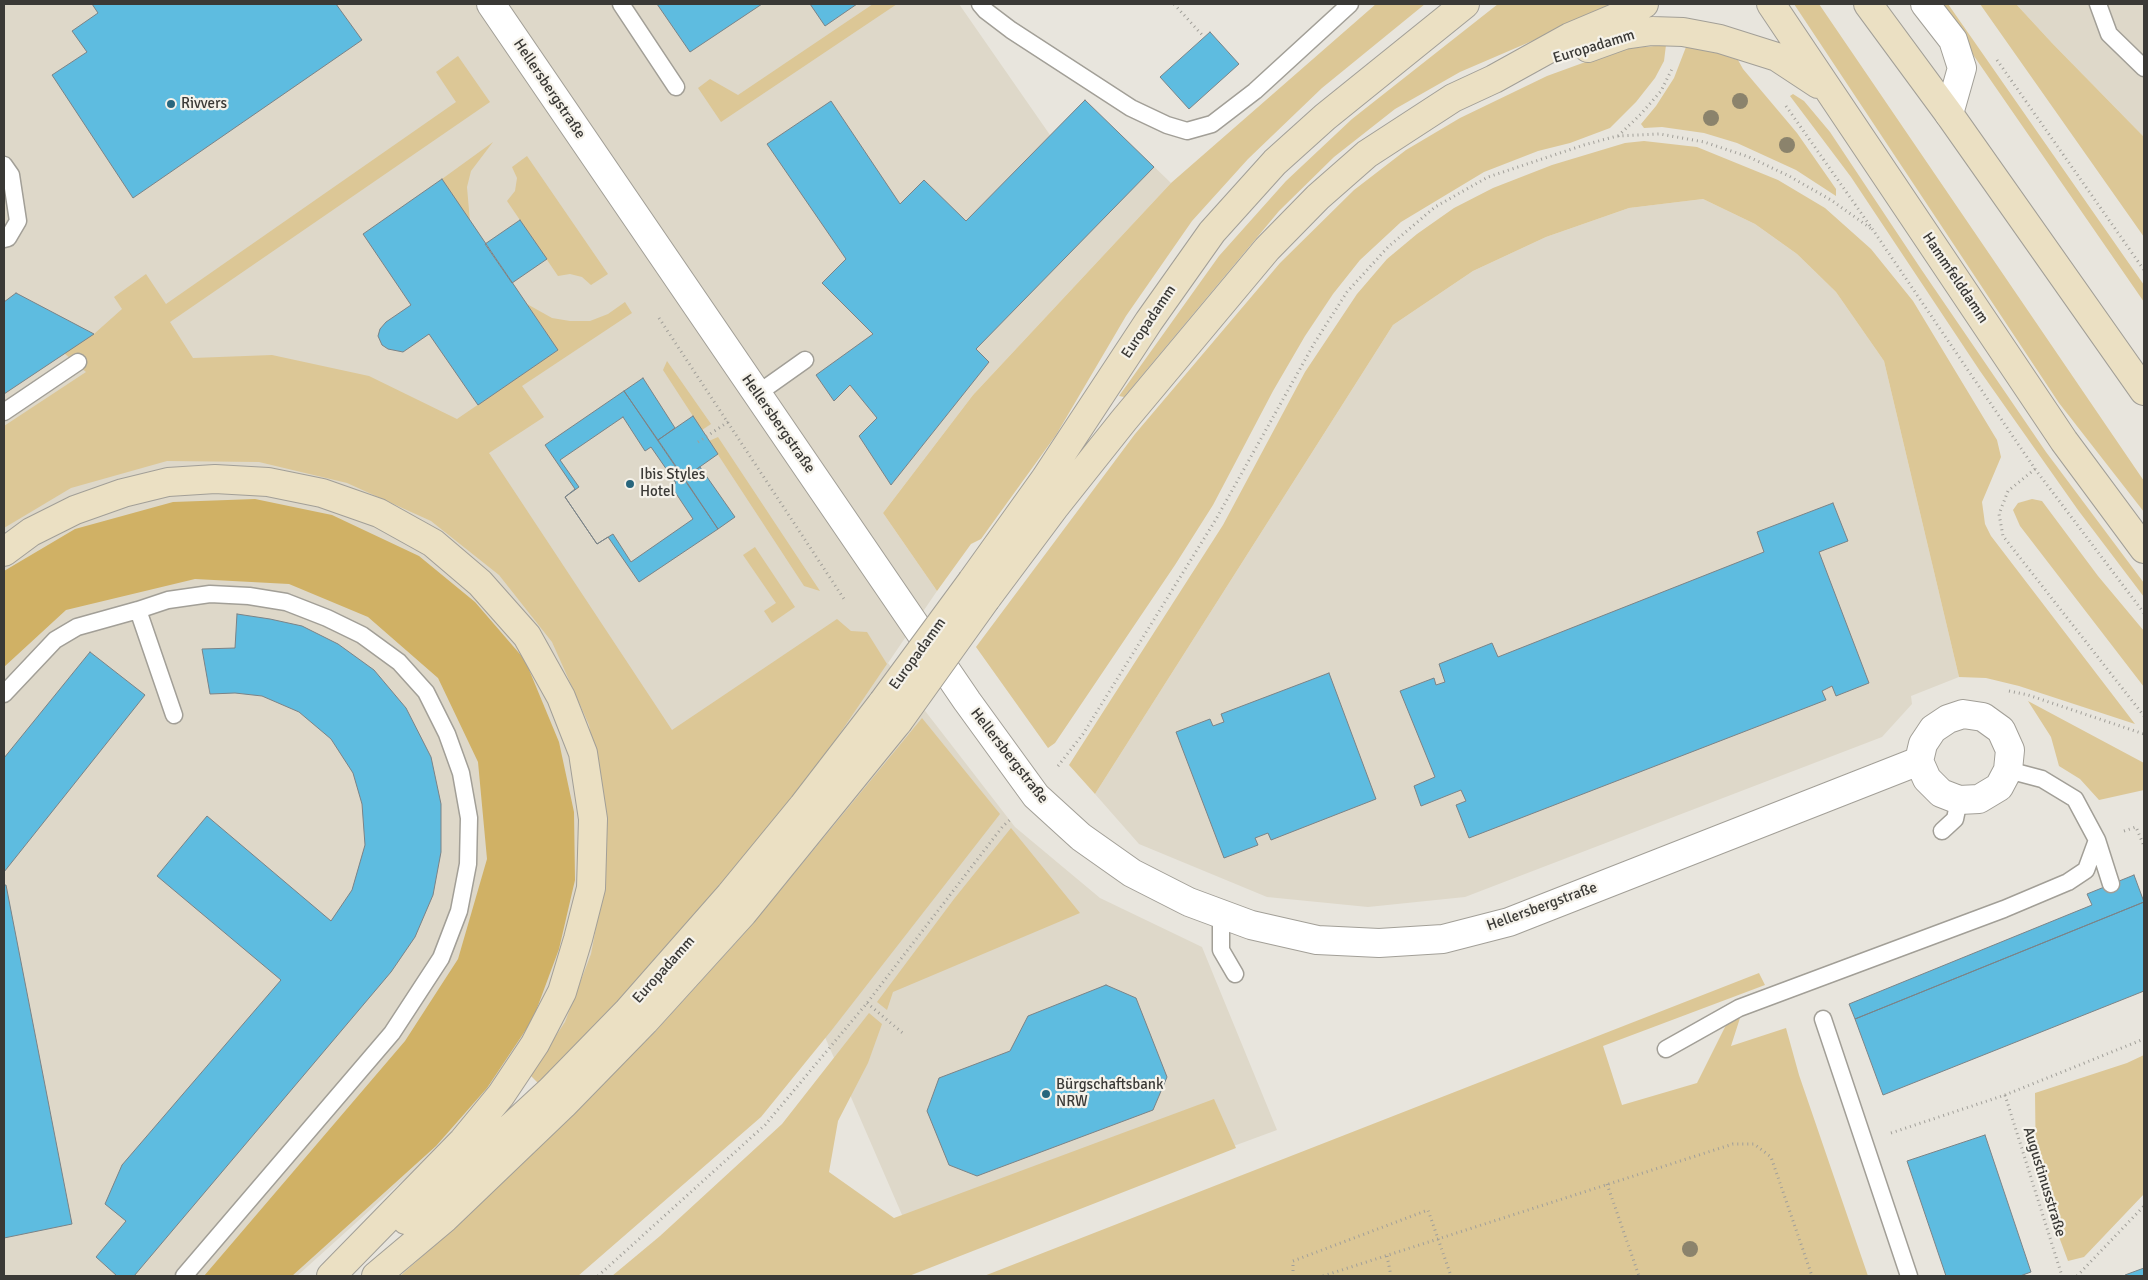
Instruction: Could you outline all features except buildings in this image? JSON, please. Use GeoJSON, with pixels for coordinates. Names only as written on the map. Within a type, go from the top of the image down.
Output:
{"type":"FeatureCollection","features":[{"type":"Feature","properties":{"kind":"main road","name":"Europadamm"},"geometry":{"type":"LineString","coordinates":[[376,1276],[466,1198],[563,1105],[645,1021],[744,913],[979,590],[1045,479],[1149,321],[1212,232],[1275,162],[1325,117],[1465,4]]}},
{"type":"Feature","properties":{"kind":"main road","name":"Europadamm"},"geometry":{"type":"LineString","coordinates":[[979,590],[1054,508],[1124,420],[1267,249],[1311,204],[1375,148],[1453,98],[1494,79],[1570,37],[1644,4]]}},
{"type":"Feature","properties":{"kind":"main road","name":"Hammfelddamm"},"geometry":{"type":"LineString","coordinates":[[1771,4],[2064,442],[2144,549]]}},
{"type":"Feature","properties":{"kind":"main road"},"geometry":{"type":"LineString","coordinates":[[1868,4],[1949,114],[2144,391]]}},
{"type":"Feature","properties":{"kind":"main road","name":"Europadamm"},"geometry":{"type":"LineString","coordinates":[[1494,79],[1624,35],[1652,31],[1683,32],[1720,39],[1777,57],[1832,94]]}},
{"type":"Feature","properties":{"kind":"main road"},"geometry":{"type":"LineString","coordinates":[[4,552],[31,532],[76,510],[123,493],[168,482],[215,480],[268,482],[322,493],[379,513],[433,543],[474,577],[527,636],[561,697],[583,753],[593,819],[591,888],[562,992],[535,1044],[501,1095],[463,1141],[332,1276]]}},
{"type":"Feature","properties":{"kind":"main road","name":"Europadamm"},"geometry":{"type":"LineString","coordinates":[[332,1276],[432,1200],[551,1090],[628,1011],[730,895],[803,806],[890,712]]}},
{"type":"Feature","properties":{"kind":"street","name":"Hellersbergstraße"},"geometry":{"type":"LineString","coordinates":[[491,4],[967,701],[1036,796],[1080,837],[1132,874],[1189,902],[1251,925],[1317,940],[1379,943],[1443,939],[1509,922],[1919,761]]}},
{"type":"Feature","properties":{"kind":"street"},"geometry":{"type":"LineString","coordinates":[[1925,4],[1953,40],[1962,68],[1949,114]]}},
{"type":"Feature","properties":{"kind":"street"},"geometry":{"type":"LineString","coordinates":[[1963,714],[1983,717],[2001,730],[2010,750],[2008,770],[1999,787],[1979,799],[1959,800],[1941,793],[1927,779],[1919,761],[1923,744],[1933,729],[1948,719],[1963,714]]}},
{"type":"Feature","properties":{"kind":"lane"},"geometry":{"type":"LineString","coordinates":[[621,4],[676,87]]}},
{"type":"Feature","properties":{"kind":"lane"},"geometry":{"type":"LineString","coordinates":[[980,4],[986,11],[1011,30],[1131,108],[1167,125],[1187,131],[1212,124],[1255,91],[1350,4]]}},
{"type":"Feature","properties":{"kind":"lane"},"geometry":{"type":"LineString","coordinates":[[2098,4],[2109,34],[2144,68]]}},
{"type":"Feature","properties":{"kind":"lane"},"geometry":{"type":"LineString","coordinates":[[4,165],[11,175],[18,221],[8,238],[4,239]]}},
{"type":"Feature","properties":{"kind":"lane"},"geometry":{"type":"LineString","coordinates":[[757,394],[805,360]]}},
{"type":"Feature","properties":{"kind":"lane"},"geometry":{"type":"LineString","coordinates":[[4,412],[78,362]]}},
{"type":"Feature","properties":{"kind":"lane"},"geometry":{"type":"LineString","coordinates":[[4,694],[55,640],[77,627],[168,600],[210,594],[248,596],[286,602],[327,618],[362,636],[400,662],[426,692],[447,734],[461,772],[469,818],[468,864],[459,911],[441,958],[392,1033],[184,1276]]}},
{"type":"Feature","properties":{"kind":"lane"},"geometry":{"type":"LineString","coordinates":[[138,610],[174,715]]}},
{"type":"Feature","properties":{"kind":"lane"},"geometry":{"type":"LineString","coordinates":[[2008,770],[2042,780],[2074,799],[2097,840],[2111,884]]}},
{"type":"Feature","properties":{"kind":"lane"},"geometry":{"type":"LineString","coordinates":[[1942,831],[1955,819],[1959,800]]}},
{"type":"Feature","properties":{"kind":"lane"},"geometry":{"type":"LineString","coordinates":[[1666,1049],[1739,1008],[2004,909],[2068,882],[2086,870],[2097,840]]}},
{"type":"Feature","properties":{"kind":"lane"},"geometry":{"type":"LineString","coordinates":[[1221,914],[1220,950],[1236,974]]}},
{"type":"Feature","properties":{"kind":"lane"},"geometry":{"type":"LineString","coordinates":[[1823,1018],[1908,1276]]}},
{"type":"Feature","properties":{"kind":"path"},"geometry":{"type":"LineString","coordinates":[[1174,4],[1204,37]]}},
{"type":"Feature","properties":{"kind":"path"},"geometry":{"type":"LineString","coordinates":[[1992,52],[2144,270]]}},
{"type":"Feature","properties":{"kind":"path"},"geometry":{"type":"LineString","coordinates":[[1783,102],[1873,230],[2035,469],[2144,613]]}},
{"type":"Feature","properties":{"kind":"path"},"geometry":{"type":"LineString","coordinates":[[598,1276],[765,1125],[867,1003],[1003,826],[1036,796],[1082,734],[1216,522],[1314,342],[1347,292],[1388,247],[1435,207],[1488,177],[1584,145],[1618,136],[1660,134],[1704,142],[1750,157],[1789,176],[1831,200],[1873,230]]}},
{"type":"Feature","properties":{"kind":"path"},"geometry":{"type":"LineString","coordinates":[[659,318],[844,599]]}},
{"type":"Feature","properties":{"kind":"path"},"geometry":{"type":"LineString","coordinates":[[698,442],[728,422]]}},
{"type":"Feature","properties":{"kind":"path"},"geometry":{"type":"LineString","coordinates":[[2035,469],[2008,491],[1998,514],[2003,536],[2144,716]]}},
{"type":"Feature","properties":{"kind":"path"},"geometry":{"type":"LineString","coordinates":[[1963,714],[1997,689],[2028,695],[2144,734]]}},
{"type":"Feature","properties":{"kind":"path"},"geometry":{"type":"LineString","coordinates":[[2136,827],[2144,846]]}},
{"type":"Feature","properties":{"kind":"path"},"geometry":{"type":"LineString","coordinates":[[867,1003],[905,1035]]}},
{"type":"Feature","properties":{"kind":"path"},"geometry":{"type":"LineString","coordinates":[[1864,1142],[2005,1095],[2144,1039]]}},
{"type":"Feature","properties":{"kind":"path","name":"Augustinusstraße"},"geometry":{"type":"LineString","coordinates":[[2005,1095],[2062,1276]]}},
{"type":"Feature","properties":{"kind":"path"},"geometry":{"type":"LineString","coordinates":[[1323,1276],[1733,1144],[1754,1144],[1771,1157],[1812,1276]]}},
{"type":"Feature","properties":{"kind":"path"},"geometry":{"type":"LineString","coordinates":[[1606,1184],[1639,1276]]}},
{"type":"Feature","properties":{"kind":"path"},"geometry":{"type":"LineString","coordinates":[[2077,1276],[2144,1206]]}},
{"type":"Feature","properties":{"kind":"path"},"geometry":{"type":"LineString","coordinates":[[1293,1276],[1293,1261],[1428,1210],[1450,1276]]}},
{"type":"Feature","properties":{"kind":"path"},"geometry":{"type":"LineString","coordinates":[[1387,1256],[1391,1276]]}},
{"type":"Feature","properties":{"kind":"shaded area"},"geometry":{"type":"Polygon","coordinates":[[[4,4],[959,4],[1050,135],[1085,100],[1171,183],[973,395],[883,513],[937,591],[888,663],[1015,827],[1100,898],[1202,947],[1277,1130],[922,1261],[737,834],[585,1016],[297,1276],[4,1276],[4,4]]]}},
{"type":"Feature","properties":{"kind":"shaded area"},"geometry":{"type":"Polygon","coordinates":[[[873,4],[897,4],[721,122],[698,88],[710,79],[738,95],[873,4]]]}},
{"type":"Feature","properties":{"kind":"shaded area"},"geometry":{"type":"Polygon","coordinates":[[[1376,4],[1425,4],[1322,88],[1248,159],[1192,221],[1126,316],[1056,435],[981,539],[971,544],[937,591],[883,513],[973,395],[1171,183],[1376,4]]]}},
{"type":"Feature","properties":{"kind":"shaded area"},"geometry":{"type":"Polygon","coordinates":[[[1498,4],[1618,4],[1460,72],[1395,109],[1334,157],[1279,211],[1124,397],[1119,396],[1219,256],[1286,181],[1352,119],[1498,4]]]}},
{"type":"Feature","properties":{"kind":"shaded area"},"geometry":{"type":"Polygon","coordinates":[[[1794,4],[1819,4],[2144,481],[2144,512],[2059,403],[1794,4]]]}},
{"type":"Feature","properties":{"kind":"shaded area"},"geometry":{"type":"Polygon","coordinates":[[[1938,4],[1948,4],[2144,285],[2144,302],[1938,4]]]}},
{"type":"Feature","properties":{"kind":"shaded area"},"geometry":{"type":"Polygon","coordinates":[[[1980,4],[2016,4],[2144,137],[2144,237],[1980,4]]]}},
{"type":"Feature","properties":{"kind":"shaded area"},"geometry":{"type":"Polygon","coordinates":[[[2016,4],[2144,4],[2144,137],[2052,43],[2016,4]]]}},
{"type":"Feature","properties":{"kind":"shaded area"},"geometry":{"type":"Polygon","coordinates":[[[1666,45],[1664,61],[1655,78],[1636,102],[1610,128],[1570,143],[1538,151],[1484,172],[1401,222],[1360,260],[1333,294],[1305,336],[1273,391],[1213,505],[1175,565],[1055,743],[1048,748],[976,647],[1135,434],[1280,263],[1354,190],[1406,150],[1460,118],[1547,76],[1621,49],[1666,45]]]}},
{"type":"Feature","properties":{"kind":"shaded area"},"geometry":{"type":"Polygon","coordinates":[[[1686,47],[1712,51],[1738,60],[1743,69],[1797,133],[1836,189],[1836,196],[1796,170],[1737,143],[1704,133],[1662,127],[1644,128],[1641,124],[1656,106],[1674,78],[1686,47]]]}},
{"type":"Feature","properties":{"kind":"shaded area"},"geometry":{"type":"Polygon","coordinates":[[[458,56],[490,102],[170,322],[193,358],[272,355],[369,376],[457,419],[558,350],[527,304],[552,318],[570,321],[590,321],[608,314],[625,302],[632,313],[522,386],[544,417],[489,453],[672,730],[837,619],[851,631],[867,632],[887,664],[811,776],[721,887],[622,1001],[541,1086],[530,1075],[565,1022],[591,954],[605,880],[606,810],[589,725],[552,642],[499,575],[431,521],[347,483],[259,462],[167,461],[71,488],[4,528],[4,426],[86,372],[64,353],[94,334],[122,309],[114,297],[146,274],[166,304],[456,102],[436,72],[458,56]]]}},
{"type":"Feature","properties":{"kind":"shaded area"},"geometry":{"type":"Polygon","coordinates":[[[1793,94],[1804,101],[1830,132],[2046,452],[2144,583],[2144,597],[2078,510],[1980,371],[1851,177],[1790,96],[1793,94]]]}},
{"type":"Feature","properties":{"kind":"shaded area"},"geometry":{"type":"Polygon","coordinates":[[[1644,141],[1697,147],[1778,180],[1825,208],[1871,249],[1913,301],[1997,440],[2001,457],[1982,502],[1985,524],[1991,536],[2135,724],[2019,686],[1986,678],[1959,677],[1884,361],[1836,292],[1797,254],[1755,224],[1703,199],[1629,208],[1546,237],[1473,271],[1393,325],[1095,794],[1069,765],[1223,525],[1305,372],[1357,294],[1387,259],[1417,234],[1454,208],[1493,188],[1552,165],[1625,143],[1644,141]]]}},
{"type":"Feature","properties":{"kind":"shaded area"},"geometry":{"type":"Polygon","coordinates":[[[493,142],[471,171],[467,187],[470,222],[442,179],[493,142]]]}},
{"type":"Feature","properties":{"kind":"shaded area"},"geometry":{"type":"Polygon","coordinates":[[[527,156],[608,274],[591,285],[582,277],[570,274],[558,276],[507,201],[515,191],[517,178],[512,167],[527,156]]]}},
{"type":"Feature","properties":{"kind":"shaded area"},"geometry":{"type":"Polygon","coordinates":[[[1703,199],[1755,224],[1797,254],[1836,292],[1884,361],[1959,677],[1911,696],[1912,704],[1882,737],[1465,897],[1368,907],[1267,897],[1139,844],[1095,794],[1393,325],[1473,271],[1546,237],[1629,208],[1703,199]]]}},
{"type":"Feature","properties":{"kind":"shaded area"},"geometry":{"type":"Polygon","coordinates":[[[667,361],[711,424],[702,430],[663,370],[667,361]]]}},
{"type":"Feature","properties":{"kind":"shaded area"},"geometry":{"type":"Polygon","coordinates":[[[718,437],[820,591],[804,586],[709,441],[718,437]]]}},
{"type":"Feature","properties":{"kind":"shaded area"},"geometry":{"type":"Polygon","coordinates":[[[255,499],[332,515],[419,556],[475,602],[525,660],[559,742],[574,812],[575,880],[559,949],[533,1019],[487,1088],[436,1146],[292,1276],[204,1276],[405,1041],[458,959],[487,859],[478,762],[438,678],[368,617],[289,584],[195,579],[66,610],[4,667],[4,571],[75,529],[173,502],[255,499]]]}},
{"type":"Feature","properties":{"kind":"shaded area"},"geometry":{"type":"Polygon","coordinates":[[[2032,499],[2042,501],[2098,576],[2144,631],[2144,687],[2020,526],[2013,510],[2018,503],[2032,499]]]}},
{"type":"Feature","properties":{"kind":"shaded area"},"geometry":{"type":"Polygon","coordinates":[[[755,547],[795,607],[772,623],[764,611],[776,603],[743,555],[755,547]]]}},
{"type":"Feature","properties":{"kind":"shaded area"},"geometry":{"type":"Polygon","coordinates":[[[2028,701],[2144,763],[2144,790],[2099,800],[2080,779],[2059,766],[2051,737],[2028,701]]]}},
{"type":"Feature","properties":{"kind":"shaded area"},"geometry":{"type":"Polygon","coordinates":[[[922,718],[1000,814],[831,1031],[761,1117],[578,1276],[400,1276],[454,1228],[654,1033],[751,926],[922,718]]]}},
{"type":"Feature","properties":{"kind":"shaded area"},"geometry":{"type":"Polygon","coordinates":[[[1011,828],[1080,913],[893,992],[887,1010],[877,1002],[954,899],[1011,828]]]}},
{"type":"Feature","properties":{"kind":"shaded area"},"geometry":{"type":"Polygon","coordinates":[[[1759,973],[1765,985],[1603,1046],[1622,1105],[1697,1083],[1727,1023],[1740,1018],[1731,1046],[1786,1028],[1799,1075],[1868,1276],[984,1276],[1759,973]]]}},
{"type":"Feature","properties":{"kind":"shaded area"},"geometry":{"type":"Polygon","coordinates":[[[869,1013],[882,1024],[868,1063],[838,1121],[829,1172],[894,1218],[1214,1099],[1236,1148],[909,1276],[612,1276],[660,1236],[782,1124],[869,1013]]]}},
{"type":"Feature","properties":{"kind":"shaded area"},"geometry":{"type":"Polygon","coordinates":[[[2144,1055],[2144,1194],[2084,1257],[2068,1261],[2036,1175],[2035,1093],[2127,1063],[2144,1055]]]}},
{"type":"Feature","properties":{"kind":"place","name":"Rivvers"},"geometry":{"type":"Point","coordinates":[171,104]}},
{"type":"Feature","properties":{"kind":"place","name":"Ibis Styles Hotel"},"geometry":{"type":"Point","coordinates":[630,484]}},
{"type":"Feature","properties":{"kind":"place","name":"Bürgschaftsbank NRW"},"geometry":{"type":"Point","coordinates":[1046,1094]}}]}
